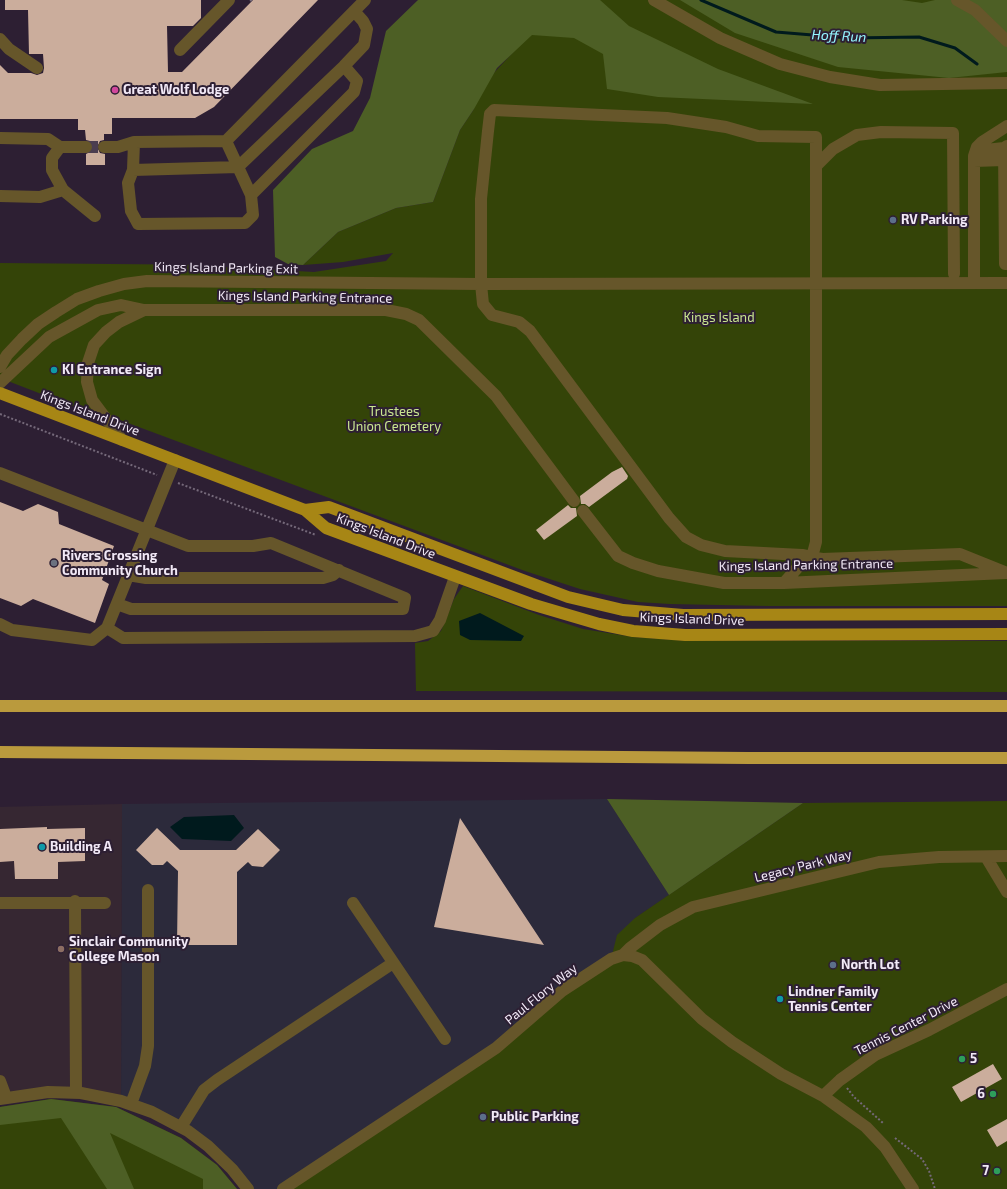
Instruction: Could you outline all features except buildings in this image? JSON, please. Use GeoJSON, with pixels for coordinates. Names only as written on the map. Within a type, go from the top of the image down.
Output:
{"type":"FeatureCollection","features":[{"type":"Feature","properties":{"kind":"highway"},"geometry":{"type":"LineString","coordinates":[[0,706],[1007,706]]}},
{"type":"Feature","properties":{"kind":"highway"},"geometry":{"type":"LineString","coordinates":[[0,752],[748,758],[1007,758]]}},
{"type":"Feature","properties":{"kind":"main road","name":"Kings Island Drive"},"geometry":{"type":"LineString","coordinates":[[0,393],[305,510],[326,528],[455,577],[573,617],[599,624],[661,634],[1007,634]]}},
{"type":"Feature","properties":{"kind":"main road","name":"Kings Island Drive"},"geometry":{"type":"LineString","coordinates":[[305,510],[329,507],[562,595],[623,610],[683,615],[1007,614]]}},
{"type":"Feature","properties":{"kind":"street"},"geometry":{"type":"LineString","coordinates":[[180,50],[229,0]]}},
{"type":"Feature","properties":{"kind":"street"},"geometry":{"type":"LineString","coordinates":[[104,147],[118,147],[134,142],[226,141],[365,0]]}},
{"type":"Feature","properties":{"kind":"street"},"geometry":{"type":"LineString","coordinates":[[654,0],[667,9],[734,44],[780,64],[830,77],[880,85],[1007,83]]}},
{"type":"Feature","properties":{"kind":"street"},"geometry":{"type":"LineString","coordinates":[[957,0],[975,10],[1007,41]]}},
{"type":"Feature","properties":{"kind":"street"},"geometry":{"type":"LineString","coordinates":[[133,170],[238,167],[344,66],[364,44],[367,30],[363,21],[354,11]]}},
{"type":"Feature","properties":{"kind":"street"},"geometry":{"type":"LineString","coordinates":[[0,39],[9,49],[37,68]]}},
{"type":"Feature","properties":{"kind":"street"},"geometry":{"type":"LineString","coordinates":[[251,195],[354,92],[357,82],[344,66]]}},
{"type":"Feature","properties":{"kind":"street"},"geometry":{"type":"LineString","coordinates":[[784,583],[799,566],[812,558],[816,542],[816,137],[758,136],[726,127],[667,118],[494,110],[490,114],[481,200],[481,284],[483,304],[487,310],[498,318],[519,322],[530,331],[669,518],[686,537],[701,545],[725,550],[792,554],[812,558],[827,560],[960,554],[1007,573]]}},
{"type":"Feature","properties":{"kind":"street"},"geometry":{"type":"LineString","coordinates":[[974,283],[975,156],[982,142],[1007,126]]}},
{"type":"Feature","properties":{"kind":"street"},"geometry":{"type":"LineString","coordinates":[[816,166],[833,149],[857,135],[881,132],[953,133],[954,274]]}},
{"type":"Feature","properties":{"kind":"street"},"geometry":{"type":"LineString","coordinates":[[0,138],[48,139],[60,147],[86,147]]}},
{"type":"Feature","properties":{"kind":"street"},"geometry":{"type":"LineString","coordinates":[[134,142],[133,170],[128,182],[131,211],[138,224],[244,223],[252,215],[251,195],[226,141]]}},
{"type":"Feature","properties":{"kind":"street"},"geometry":{"type":"LineString","coordinates":[[60,147],[52,158],[52,170],[63,190],[95,216]]}},
{"type":"Feature","properties":{"kind":"street"},"geometry":{"type":"LineString","coordinates":[[975,156],[1005,152],[1005,264],[1007,264]]}},
{"type":"Feature","properties":{"kind":"street"},"geometry":{"type":"LineString","coordinates":[[0,196],[40,197],[63,190]]}},
{"type":"Feature","properties":{"kind":"street","name":"Kings Island Parking Exit"},"geometry":{"type":"LineString","coordinates":[[0,368],[7,355],[38,324],[77,299],[124,284],[168,280],[481,284],[1007,283]]}},
{"type":"Feature","properties":{"kind":"street","name":"Kings Island Parking Entrance"},"geometry":{"type":"LineString","coordinates":[[0,383],[49,337],[98,310],[121,305],[144,310],[386,310],[406,314],[419,320],[496,396],[574,501]]}},
{"type":"Feature","properties":{"kind":"street"},"geometry":{"type":"LineString","coordinates":[[122,440],[92,400],[88,382],[88,363],[94,346],[106,332],[119,322],[144,310]]}},
{"type":"Feature","properties":{"kind":"street"},"geometry":{"type":"LineString","coordinates":[[0,624],[12,630],[92,640],[107,628],[175,460]]}},
{"type":"Feature","properties":{"kind":"street"},"geometry":{"type":"LineString","coordinates":[[0,473],[188,546],[253,546],[271,543],[405,598],[403,609],[131,609],[117,604]]}},
{"type":"Feature","properties":{"kind":"street","name":"Kings Island Parking Entrance"},"geometry":{"type":"LineString","coordinates":[[583,511],[618,556],[633,563],[666,573],[724,583],[784,583],[954,574],[1007,573]]}},
{"type":"Feature","properties":{"kind":"street"},"geometry":{"type":"LineString","coordinates":[[954,574],[973,558]]}},
{"type":"Feature","properties":{"kind":"street"},"geometry":{"type":"LineString","coordinates":[[128,575],[146,578],[323,578],[333,575],[339,570]]}},
{"type":"Feature","properties":{"kind":"street"},"geometry":{"type":"LineString","coordinates":[[107,628],[123,638],[358,637],[426,635],[434,631],[440,620],[455,577]]}},
{"type":"Feature","properties":{"kind":"street","name":"Legacy Park Way"},"geometry":{"type":"LineString","coordinates":[[623,955],[660,925],[693,907],[879,862],[939,857],[1007,856]]}},
{"type":"Feature","properties":{"kind":"street"},"geometry":{"type":"LineString","coordinates":[[986,857],[1007,892]]}},
{"type":"Feature","properties":{"kind":"street"},"geometry":{"type":"LineString","coordinates":[[131,1104],[145,1066],[148,1046],[148,890]]}},
{"type":"Feature","properties":{"kind":"street"},"geometry":{"type":"LineString","coordinates":[[75,902],[76,1093]]}},
{"type":"Feature","properties":{"kind":"street"},"geometry":{"type":"LineString","coordinates":[[0,903],[105,903]]}},
{"type":"Feature","properties":{"kind":"street"},"geometry":{"type":"LineString","coordinates":[[353,904],[444,1039]]}},
{"type":"Feature","properties":{"kind":"street"},"geometry":{"type":"LineString","coordinates":[[623,955],[642,960],[702,1019],[732,1042],[781,1074],[823,1096],[866,1127],[878,1138],[913,1189]]}},
{"type":"Feature","properties":{"kind":"street","name":"Paul Flory Way"},"geometry":{"type":"LineString","coordinates":[[283,1189],[496,1048],[562,991],[611,959],[623,955]]}},
{"type":"Feature","properties":{"kind":"street"},"geometry":{"type":"LineString","coordinates":[[181,1127],[204,1090],[393,963]]}},
{"type":"Feature","properties":{"kind":"street","name":"Tennis Center Drive"},"geometry":{"type":"LineString","coordinates":[[823,1096],[840,1080],[871,1058],[943,1023],[1007,988]]}},
{"type":"Feature","properties":{"kind":"street"},"geometry":{"type":"LineString","coordinates":[[0,1081],[3,1098],[48,1092],[76,1093],[97,1095],[131,1104],[152,1112],[181,1127],[208,1146],[232,1169],[248,1189]]}},
{"type":"Feature","properties":{"kind":"path"},"geometry":{"type":"LineString","coordinates":[[0,414],[149,472]]}},
{"type":"Feature","properties":{"kind":"path"},"geometry":{"type":"LineString","coordinates":[[844,1085],[854,1097],[883,1123]]}},
{"type":"Feature","properties":{"kind":"path"},"geometry":{"type":"LineString","coordinates":[[895,1138],[917,1154],[926,1164],[935,1189]]}},
{"type":"Feature","properties":{"kind":"shaded area"},"geometry":{"type":"Polygon","coordinates":[[[480,613],[524,636],[521,641],[470,640],[460,635],[459,621],[480,613]]]}},
{"type":"Feature","properties":{"kind":"shaded area"},"geometry":{"type":"Polygon","coordinates":[[[607,799],[669,895],[635,918],[611,959],[514,1034],[283,1189],[248,1189],[208,1146],[121,1101],[122,804],[607,799]]]}},
{"type":"Feature","properties":{"kind":"shaded area","name":"Sinclair Community College Mason"},"geometry":{"type":"Polygon","coordinates":[[[122,804],[121,1101],[97,1095],[0,1099],[0,807],[122,804]]]}},
{"type":"Feature","properties":{"kind":"shaded area"},"geometry":{"type":"Polygon","coordinates":[[[234,815],[244,828],[231,841],[182,839],[170,827],[184,817],[234,815]]]}},
{"type":"Feature","properties":{"kind":"green space"},"geometry":{"type":"Polygon","coordinates":[[[418,0],[600,0],[629,26],[718,69],[813,104],[658,97],[607,89],[603,54],[574,38],[532,35],[497,68],[474,109],[460,130],[433,202],[396,208],[338,232],[303,265],[288,264],[275,257],[273,190],[312,149],[353,131],[370,98],[386,31],[418,0]]]}},
{"type":"Feature","properties":{"kind":"green space","name":"Kings Island"},"geometry":{"type":"Polygon","coordinates":[[[562,0],[1007,0],[1007,606],[768,606],[670,604],[638,602],[580,589],[525,571],[120,420],[75,407],[0,378],[0,263],[221,265],[225,267],[314,272],[386,261],[393,253],[343,262],[303,265],[338,232],[396,208],[433,202],[460,130],[474,109],[476,92],[562,0]]]}},
{"type":"Feature","properties":{"kind":"green space"},"geometry":{"type":"Polygon","coordinates":[[[680,0],[902,0],[922,3],[935,0],[1007,0],[1007,72],[949,78],[838,67],[735,33],[680,0]]]}},
{"type":"Feature","properties":{"kind":"green space"},"geometry":{"type":"Polygon","coordinates":[[[463,586],[539,615],[583,629],[633,637],[688,641],[1007,641],[1007,692],[416,691],[415,643],[428,641],[441,631],[454,599],[463,586]]]}},
{"type":"Feature","properties":{"kind":"green space"},"geometry":{"type":"Polygon","coordinates":[[[607,799],[803,803],[669,895],[607,799]]]}},
{"type":"Feature","properties":{"kind":"green space","name":"Lindner Family Tennis Center"},"geometry":{"type":"Polygon","coordinates":[[[1007,801],[1007,1189],[283,1189],[496,1048],[611,959],[617,935],[635,918],[803,803],[1007,801]]]}},
{"type":"Feature","properties":{"kind":"green space"},"geometry":{"type":"Polygon","coordinates":[[[51,1099],[116,1107],[181,1138],[217,1165],[237,1189],[0,1189],[0,1107],[51,1099]]]}},
{"type":"Feature","properties":{"kind":"green space"},"geometry":{"type":"Polygon","coordinates":[[[51,1099],[116,1107],[181,1138],[217,1165],[237,1189],[203,1189],[203,1179],[110,1133],[134,1189],[107,1189],[61,1118],[0,1125],[0,1107],[51,1099]]]}},
{"type":"Feature","properties":{"kind":"waterway","name":"Hoff Run"},"geometry":{"type":"LineString","coordinates":[[701,0],[776,32],[849,38],[919,37],[955,48],[977,64]]}},
{"type":"Feature","properties":{"kind":"tunnel"},"geometry":{"type":"LineString","coordinates":[[86,147],[104,147]]}},
{"type":"Feature","properties":{"kind":"place","name":"Great Wolf Lodge"},"geometry":{"type":"Point","coordinates":[115,90]}},
{"type":"Feature","properties":{"kind":"place","name":"RV Parking"},"geometry":{"type":"Point","coordinates":[893,220]}},
{"type":"Feature","properties":{"kind":"place","name":"KI Entrance Sign"},"geometry":{"type":"Point","coordinates":[54,370]}},
{"type":"Feature","properties":{"kind":"place","name":"Rivers Crossing Community Church"},"geometry":{"type":"Point","coordinates":[54,563]}},
{"type":"Feature","properties":{"kind":"place","name":"Building A"},"geometry":{"type":"Point","coordinates":[42,847]}},
{"type":"Feature","properties":{"kind":"place","name":"Sinclair Community College Mason"},"geometry":{"type":"Point","coordinates":[61,949]}},
{"type":"Feature","properties":{"kind":"place","name":"North Lot"},"geometry":{"type":"Point","coordinates":[833,965]}},
{"type":"Feature","properties":{"kind":"place","name":"Lindner Family Tennis Center"},"geometry":{"type":"Point","coordinates":[780,999]}},
{"type":"Feature","properties":{"kind":"place","name":"5"},"geometry":{"type":"Point","coordinates":[962,1059]}},
{"type":"Feature","properties":{"kind":"place","name":"6"},"geometry":{"type":"Point","coordinates":[993,1094]}},
{"type":"Feature","properties":{"kind":"place","name":"Public Parking"},"geometry":{"type":"Point","coordinates":[483,1117]}},
{"type":"Feature","properties":{"kind":"place","name":"7"},"geometry":{"type":"Point","coordinates":[997,1171]}},
{"type":"Feature","properties":{"kind":"park label","name":"Trustees Union Cemetery"},"geometry":{"type":"Point","coordinates":[394,420]}}]}
